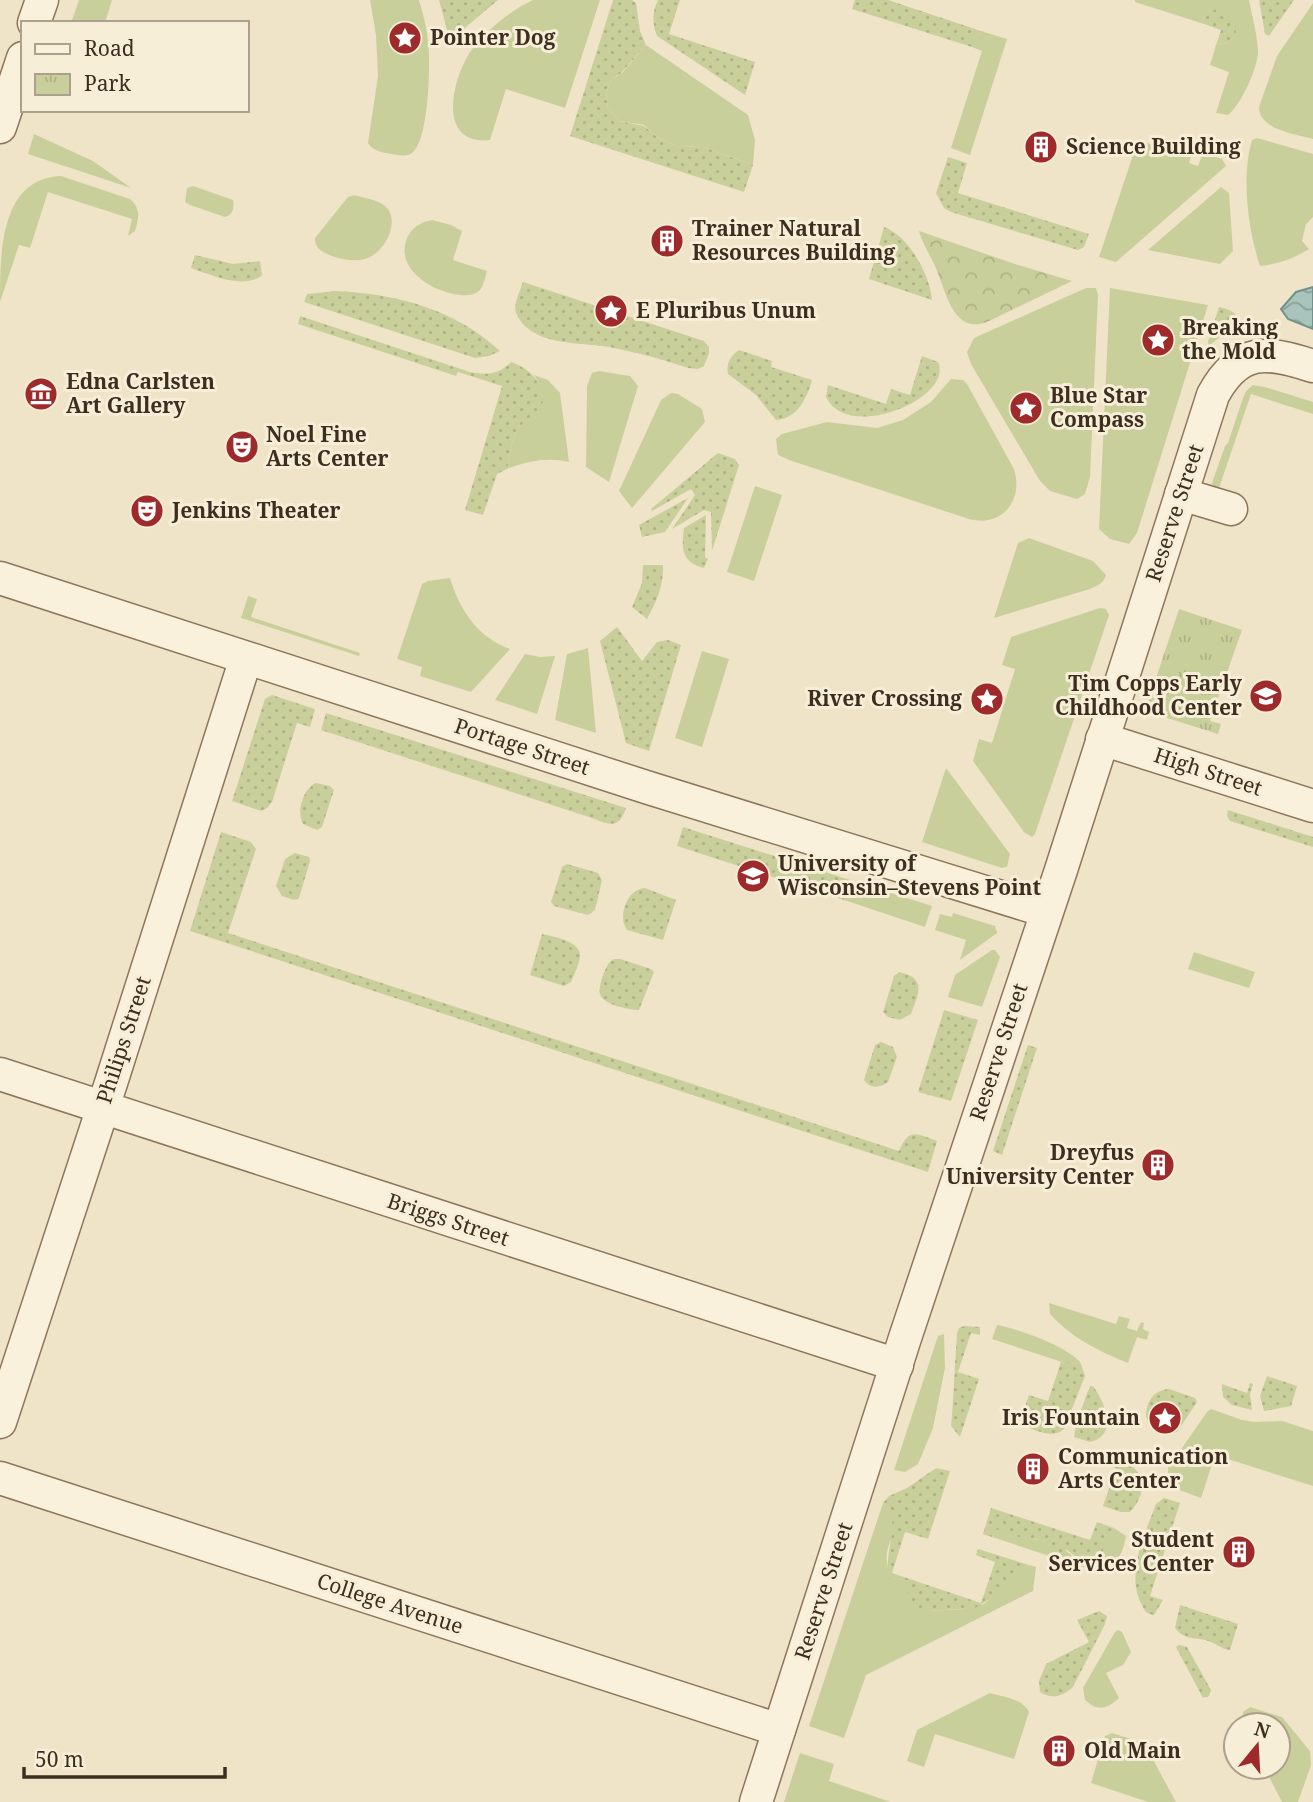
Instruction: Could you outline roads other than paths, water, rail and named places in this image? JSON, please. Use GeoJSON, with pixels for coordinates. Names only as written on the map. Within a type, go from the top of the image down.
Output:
{"type":"FeatureCollection","features":[{"type":"Feature","properties":{"kind":"street"},"geometry":{"type":"LineString","coordinates":[[35,21],[42,0]]}},
{"type":"Feature","properties":{"kind":"street"},"geometry":{"type":"LineString","coordinates":[[0,127],[21,64]]}},
{"type":"Feature","properties":{"kind":"street","name":"Reserve Street"},"geometry":{"type":"LineString","coordinates":[[756,1802],[1213,396],[1222,379],[1236,365],[1251,357],[1268,354],[1313,366]]}},
{"type":"Feature","properties":{"kind":"street"},"geometry":{"type":"LineString","coordinates":[[1181,494],[1231,509]]}},
{"type":"Feature","properties":{"kind":"street","name":"Portage Street"},"geometry":{"type":"LineString","coordinates":[[0,578],[638,784],[1046,911]]}},
{"type":"Feature","properties":{"kind":"street","name":"Philips Street"},"geometry":{"type":"LineString","coordinates":[[0,1422],[246,658]]}},
{"type":"Feature","properties":{"kind":"street","name":"High Street"},"geometry":{"type":"LineString","coordinates":[[1102,739],[1313,806]]}},
{"type":"Feature","properties":{"kind":"street","name":"Briggs Street"},"geometry":{"type":"LineString","coordinates":[[0,1074],[897,1365]]}},
{"type":"Feature","properties":{"kind":"street","name":"College Avenue"},"geometry":{"type":"LineString","coordinates":[[0,1478],[779,1730]]}},
{"type":"Feature","properties":{"kind":"water"},"geometry":{"type":"Polygon","coordinates":[[[1313,287],[1313,329],[1288,319],[1281,309],[1296,292],[1313,287]]]}},
{"type":"Feature","properties":{"kind":"place","name":"Pointer Dog"},"geometry":{"type":"Point","coordinates":[405,38]}},
{"type":"Feature","properties":{"kind":"place","name":"Science Building"},"geometry":{"type":"Point","coordinates":[1041,147]}},
{"type":"Feature","properties":{"kind":"place","name":"Trainer Natural Resources Building"},"geometry":{"type":"Point","coordinates":[667,241]}},
{"type":"Feature","properties":{"kind":"place","name":"E Pluribus Unum"},"geometry":{"type":"Point","coordinates":[611,311]}},
{"type":"Feature","properties":{"kind":"place","name":"Breaking the Mold"},"geometry":{"type":"Point","coordinates":[1158,340]}},
{"type":"Feature","properties":{"kind":"place","name":"Edna Carlsten Art Gallery"},"geometry":{"type":"Point","coordinates":[41,394]}},
{"type":"Feature","properties":{"kind":"place","name":"Blue Star Compass"},"geometry":{"type":"Point","coordinates":[1026,408]}},
{"type":"Feature","properties":{"kind":"place","name":"Noel Fine Arts Center"},"geometry":{"type":"Point","coordinates":[242,447]}},
{"type":"Feature","properties":{"kind":"place","name":"Jenkins Theater"},"geometry":{"type":"Point","coordinates":[147,511]}},
{"type":"Feature","properties":{"kind":"place","name":"Tim Copps Early Childhood Center"},"geometry":{"type":"Point","coordinates":[1266,696]}},
{"type":"Feature","properties":{"kind":"place","name":"River Crossing"},"geometry":{"type":"Point","coordinates":[987,699]}},
{"type":"Feature","properties":{"kind":"place","name":"University of Wisconsin–Stevens Point"},"geometry":{"type":"Point","coordinates":[753,876]}},
{"type":"Feature","properties":{"kind":"place","name":"Dreyfus University Center"},"geometry":{"type":"Point","coordinates":[1158,1165]}},
{"type":"Feature","properties":{"kind":"place","name":"Iris Fountain"},"geometry":{"type":"Point","coordinates":[1165,1418]}},
{"type":"Feature","properties":{"kind":"place","name":"Communication Arts Center"},"geometry":{"type":"Point","coordinates":[1033,1469]}},
{"type":"Feature","properties":{"kind":"place","name":"Student Services Center"},"geometry":{"type":"Point","coordinates":[1239,1552]}},
{"type":"Feature","properties":{"kind":"place","name":"Old Main"},"geometry":{"type":"Point","coordinates":[1059,1751]}}]}
